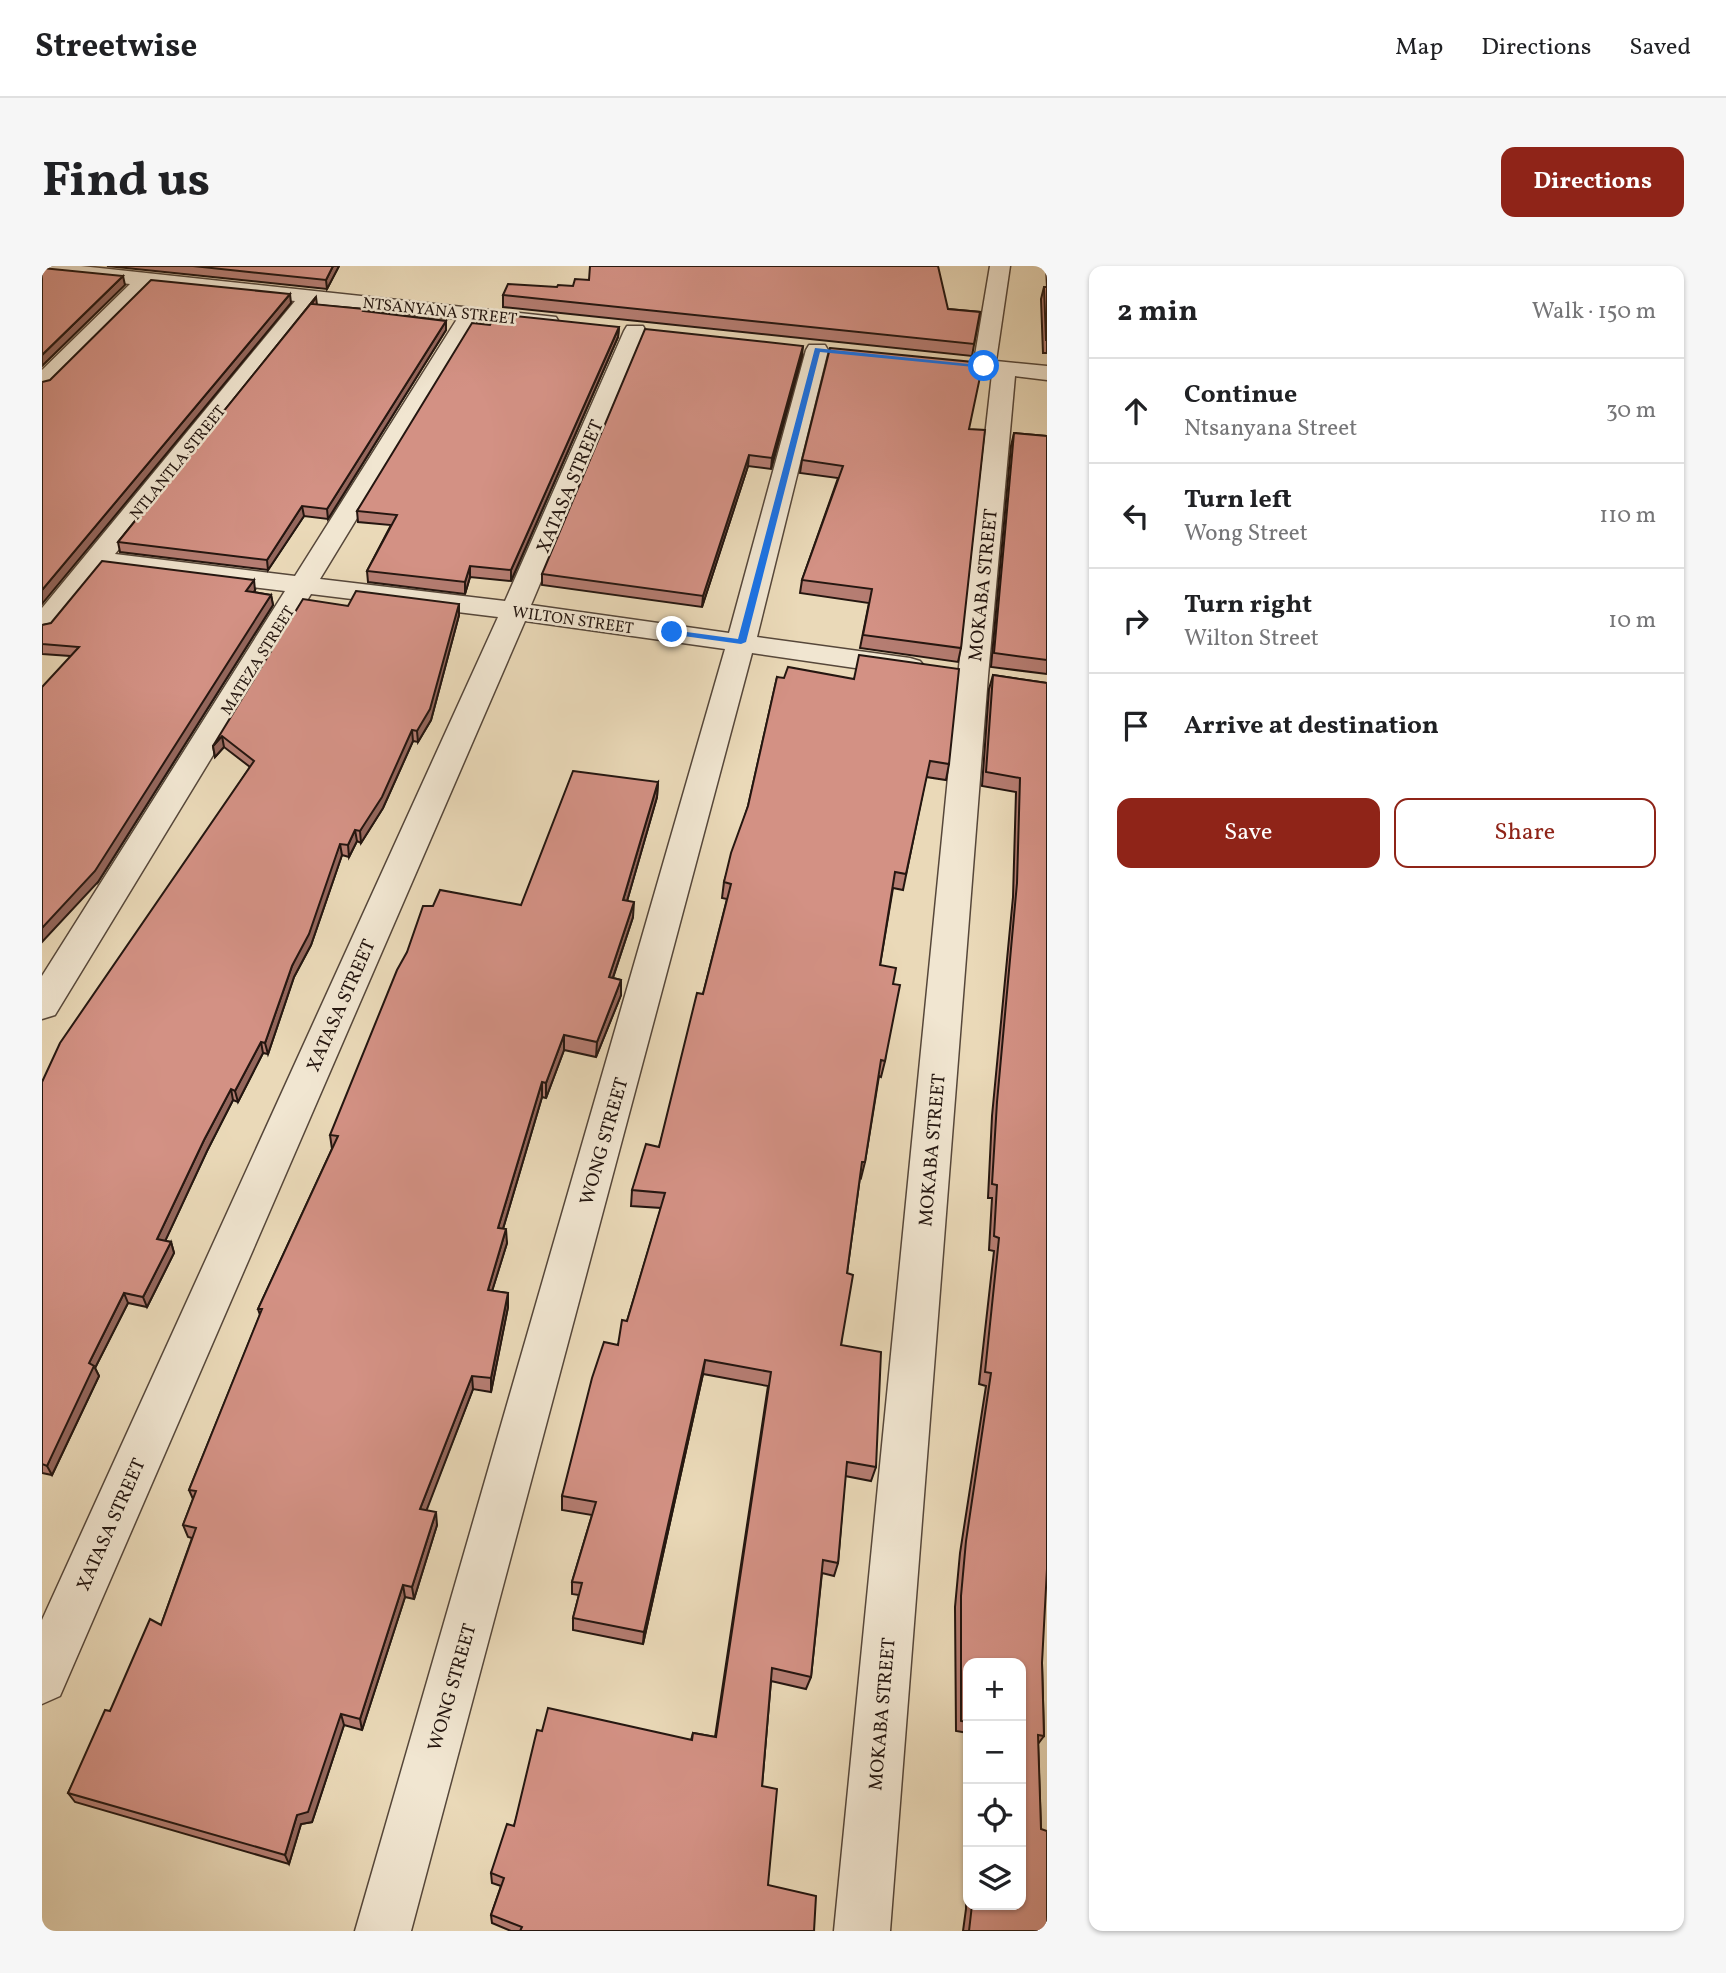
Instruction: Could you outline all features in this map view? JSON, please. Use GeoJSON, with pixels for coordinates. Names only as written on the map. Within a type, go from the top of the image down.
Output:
{"type":"FeatureCollection","features":[{"type":"Feature","properties":{"kind":"street","name":"MOKABA STREET"},"geometry":{"type":"LineString","coordinates":[[862,1931],[962,675],[994,368],[1000,266]]}},
{"type":"Feature","properties":{"kind":"street","name":"NTSANYANA STREET"},"geometry":{"type":"LineString","coordinates":[[42,268],[567,324]]}},
{"type":"Feature","properties":{"kind":"street"},"geometry":{"type":"LineString","coordinates":[[42,383],[147,279]]}},
{"type":"Feature","properties":{"kind":"street","name":"NTLANTLA STREET"},"geometry":{"type":"LineString","coordinates":[[42,626],[310,297]]}},
{"type":"Feature","properties":{"kind":"street","name":"MATEZA STREET"},"geometry":{"type":"LineString","coordinates":[[42,1006],[471,313]]}},
{"type":"Feature","properties":{"kind":"street","name":"XATASA STREET"},"geometry":{"type":"LineString","coordinates":[[42,1678],[515,611],[635,331]]}},
{"type":"Feature","properties":{"kind":"street","name":"WONG STREET"},"geometry":{"type":"LineString","coordinates":[[383,1931],[741,642],[813,349]]}},
{"type":"Feature","properties":{"kind":"street"},"geometry":{"type":"LineString","coordinates":[[956,364],[1047,373]]}},
{"type":"Feature","properties":{"kind":"street","name":"WILTON STREET"},"geometry":{"type":"LineString","coordinates":[[98,560],[515,611],[962,675]]}},
{"type":"Feature","properties":{"kind":"building"},"geometry":{"type":"Polygon","coordinates":[[[193,266],[333,266],[326,280],[193,266]]]}},
{"type":"Feature","properties":{"kind":"building"},"geometry":{"type":"Polygon","coordinates":[[[590,266],[938,266],[948,309],[980,312],[974,344],[503,295],[508,284],[573,286],[575,279],[589,280],[590,266]]]}},
{"type":"Feature","properties":{"kind":"building"},"geometry":{"type":"Polygon","coordinates":[[[42,268],[123,276],[42,355],[42,268]]]}},
{"type":"Feature","properties":{"kind":"building"},"geometry":{"type":"Polygon","coordinates":[[[151,280],[290,294],[42,590],[42,382],[50,380],[151,280]]]}},
{"type":"Feature","properties":{"kind":"building"},"geometry":{"type":"Polygon","coordinates":[[[1044,287],[1047,287],[1047,340],[1046,340],[1044,287]]]}},
{"type":"Feature","properties":{"kind":"building"},"geometry":{"type":"Polygon","coordinates":[[[316,297],[312,304],[446,321],[327,509],[302,506],[267,560],[118,542],[316,297]]]}},
{"type":"Feature","properties":{"kind":"building"},"geometry":{"type":"Polygon","coordinates":[[[495,314],[619,327],[511,570],[470,566],[465,582],[367,571],[397,515],[357,511],[472,323],[490,325],[495,314]]]}},
{"type":"Feature","properties":{"kind":"building"},"geometry":{"type":"Polygon","coordinates":[[[645,329],[803,346],[772,458],[749,455],[703,596],[542,574],[645,329]]]}},
{"type":"Feature","properties":{"kind":"building"},"geometry":{"type":"Polygon","coordinates":[[[830,348],[983,363],[969,429],[985,430],[961,648],[863,635],[872,589],[802,580],[843,466],[802,460],[830,348]]]}},
{"type":"Feature","properties":{"kind":"building"},"geometry":{"type":"Polygon","coordinates":[[[1014,433],[1047,436],[1047,660],[994,653],[1014,433]]]}},
{"type":"Feature","properties":{"kind":"building"},"geometry":{"type":"Polygon","coordinates":[[[102,561],[254,580],[246,591],[271,595],[95,871],[42,928],[42,687],[79,647],[42,644],[42,625],[51,623],[102,561]]]}},
{"type":"Feature","properties":{"kind":"building"},"geometry":{"type":"Polygon","coordinates":[[[356,591],[459,604],[430,709],[417,731],[412,730],[382,797],[360,831],[355,830],[348,845],[340,844],[309,934],[292,966],[265,1043],[261,1042],[235,1091],[231,1089],[204,1140],[157,1239],[171,1242],[143,1297],[124,1293],[89,1363],[94,1366],[47,1466],[42,1464],[42,1082],[60,1043],[254,761],[222,736],[213,746],[303,599],[348,606],[356,591]]]}},
{"type":"Feature","properties":{"kind":"building"},"geometry":{"type":"Polygon","coordinates":[[[859,655],[959,669],[949,764],[930,761],[906,874],[895,872],[880,965],[896,968],[893,984],[900,985],[885,1061],[881,1060],[865,1162],[862,1162],[847,1273],[853,1275],[841,1345],[881,1352],[876,1467],[847,1462],[838,1563],[823,1560],[811,1677],[772,1668],[762,1786],[777,1789],[768,1885],[816,1896],[814,1931],[520,1931],[522,1927],[491,1915],[504,1878],[491,1873],[507,1824],[514,1826],[537,1730],[542,1731],[548,1708],[692,1740],[693,1733],[716,1737],[771,1372],[705,1360],[644,1632],[573,1618],[582,1583],[572,1582],[596,1502],[562,1496],[592,1378],[604,1342],[618,1345],[622,1320],[627,1321],[665,1193],[632,1190],[646,1144],[659,1147],[697,993],[703,994],[731,884],[724,882],[748,806],[777,677],[784,678],[788,667],[854,679],[859,655]]]}},
{"type":"Feature","properties":{"kind":"building"},"geometry":{"type":"Polygon","coordinates":[[[993,675],[1047,683],[1047,1569],[1042,1663],[1044,1736],[1038,1735],[1041,1829],[1047,1831],[1047,1931],[969,1931],[971,1910],[1026,1910],[1026,1658],[963,1658],[961,1721],[961,1596],[966,1541],[991,1373],[985,1372],[999,1238],[994,1236],[997,1185],[992,1184],[1017,883],[1020,778],[986,772],[993,675]]]}},
{"type":"Feature","properties":{"kind":"building"},"geometry":{"type":"Polygon","coordinates":[[[573,771],[658,782],[623,900],[634,902],[609,977],[621,980],[597,1042],[564,1035],[546,1083],[542,1082],[498,1228],[506,1229],[488,1290],[508,1293],[491,1378],[472,1376],[420,1509],[436,1512],[412,1587],[403,1585],[360,1719],[341,1714],[308,1812],[297,1815],[285,1855],[68,1793],[105,1710],[110,1711],[150,1619],[161,1625],[196,1528],[183,1525],[196,1491],[189,1490],[262,1309],[258,1309],[338,1136],[330,1135],[397,970],[407,952],[423,906],[433,906],[440,890],[521,905],[573,771]]]}},
{"type":"Feature","properties":{"kind":"route"},"geometry":{"type":"LineString","coordinates":[[672,632],[741,642],[817,350],[984,366]]}}]}
